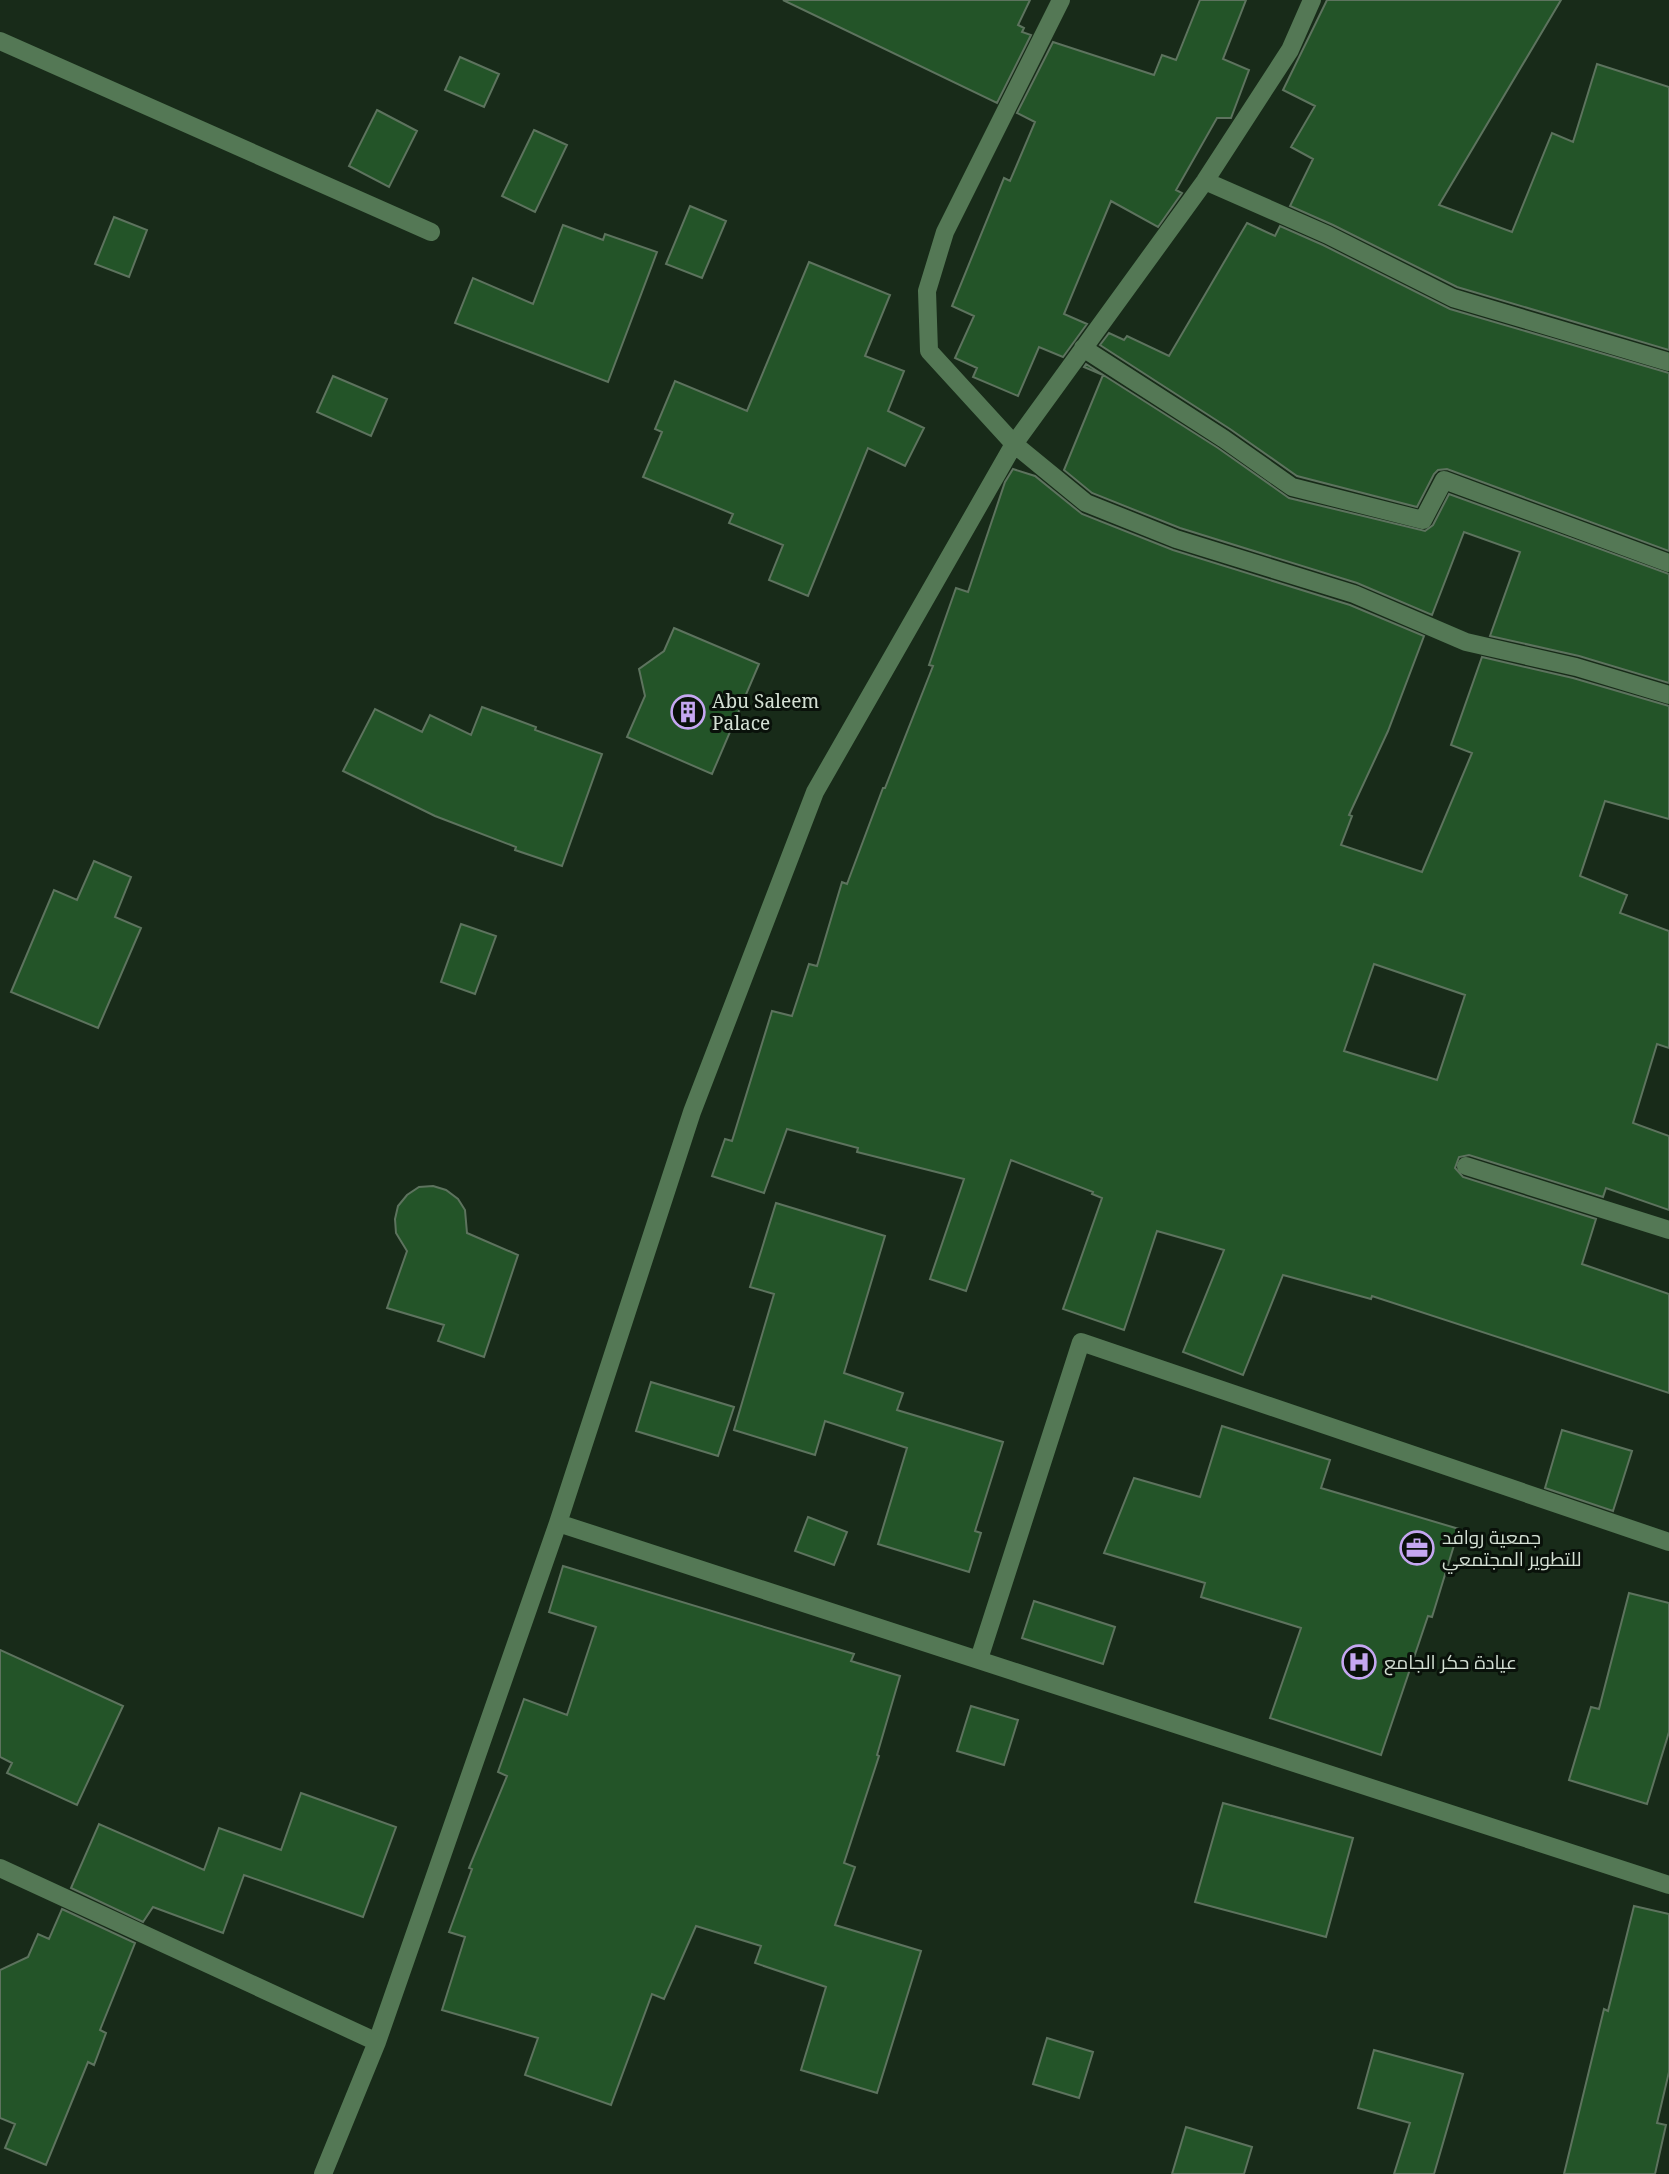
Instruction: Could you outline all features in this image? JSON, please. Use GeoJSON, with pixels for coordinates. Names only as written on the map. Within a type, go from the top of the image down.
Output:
{"type":"FeatureCollection","features":[{"type":"Feature","properties":{"kind":"street"},"geometry":{"type":"LineString","coordinates":[[1061,0],[945,232],[927,291],[929,351],[1014,444],[1086,503],[1176,539],[1354,594],[1466,642],[1576,667],[1669,695]]}},
{"type":"Feature","properties":{"kind":"street"},"geometry":{"type":"LineString","coordinates":[[323,2174],[377,2042],[558,1523],[692,1112],[815,792],[1014,444],[1205,181],[1290,50],[1312,0]]}},
{"type":"Feature","properties":{"kind":"street"},"geometry":{"type":"LineString","coordinates":[[0,41],[431,232]]}},
{"type":"Feature","properties":{"kind":"street"},"geometry":{"type":"LineString","coordinates":[[1205,181],[1328,235],[1453,298],[1669,362]]}},
{"type":"Feature","properties":{"kind":"street"},"geometry":{"type":"LineString","coordinates":[[1083,348],[1293,487],[1423,520],[1444,480],[1669,563]]}},
{"type":"Feature","properties":{"kind":"street"},"geometry":{"type":"LineString","coordinates":[[1466,1166],[1669,1230]]}},
{"type":"Feature","properties":{"kind":"street"},"geometry":{"type":"LineString","coordinates":[[979,1659],[1081,1342],[1669,1542]]}},
{"type":"Feature","properties":{"kind":"street"},"geometry":{"type":"LineString","coordinates":[[558,1523],[1669,1885]]}},
{"type":"Feature","properties":{"kind":"street"},"geometry":{"type":"LineString","coordinates":[[0,1868],[377,2042]]}},
{"type":"Feature","properties":{"kind":"building"},"geometry":{"type":"Polygon","coordinates":[[[783,0],[1030,0],[1018,25],[1024,28],[1022,32],[1031,35],[997,103],[783,0]]]}},
{"type":"Feature","properties":{"kind":"building"},"geometry":{"type":"Polygon","coordinates":[[[1200,0],[1246,0],[1223,59],[1249,70],[1231,118],[1217,118],[1176,190],[1182,193],[1158,227],[1111,201],[1064,314],[1087,324],[1063,357],[1039,347],[1018,396],[973,377],[977,368],[955,358],[974,316],[952,306],[1004,178],[1010,181],[1035,122],[1017,113],[1053,42],[1154,75],[1162,55],[1176,60],[1200,0]]]}},
{"type":"Feature","properties":{"kind":"building"},"geometry":{"type":"Polygon","coordinates":[[[1327,0],[1561,0],[1439,205],[1512,232],[1552,133],[1573,142],[1597,64],[1669,87],[1669,350],[1457,287],[1290,206],[1313,159],[1291,147],[1315,106],[1283,90],[1327,0]]]}},
{"type":"Feature","properties":{"kind":"building"},"geometry":{"type":"Polygon","coordinates":[[[460,57],[499,74],[484,107],[445,90],[460,57]]]}},
{"type":"Feature","properties":{"kind":"building"},"geometry":{"type":"Polygon","coordinates":[[[377,110],[417,131],[389,187],[349,166],[377,110]]]}},
{"type":"Feature","properties":{"kind":"building"},"geometry":{"type":"Polygon","coordinates":[[[534,130],[567,145],[535,212],[502,196],[534,130]]]}},
{"type":"Feature","properties":{"kind":"building"},"geometry":{"type":"Polygon","coordinates":[[[690,206],[726,221],[702,278],[666,264],[690,206]]]}},
{"type":"Feature","properties":{"kind":"building"},"geometry":{"type":"Polygon","coordinates":[[[114,217],[147,230],[129,277],[95,264],[114,217]]]}},
{"type":"Feature","properties":{"kind":"building"},"geometry":{"type":"Polygon","coordinates":[[[1247,223],[1275,236],[1280,226],[1450,309],[1669,373],[1669,551],[1447,469],[1438,470],[1434,474],[1417,507],[1297,476],[1100,345],[1109,333],[1124,340],[1127,336],[1169,356],[1247,223]]]}},
{"type":"Feature","properties":{"kind":"building"},"geometry":{"type":"Polygon","coordinates":[[[563,225],[603,240],[605,234],[657,252],[608,382],[455,323],[473,278],[533,304],[563,225]]]}},
{"type":"Feature","properties":{"kind":"building"},"geometry":{"type":"Polygon","coordinates":[[[809,262],[890,295],[865,356],[904,371],[888,411],[924,428],[905,466],[868,448],[808,596],[769,580],[783,545],[729,523],[733,514],[643,477],[662,432],[655,429],[675,381],[747,411],[809,262]]]}},
{"type":"Feature","properties":{"kind":"building"},"geometry":{"type":"Polygon","coordinates":[[[1086,364],[1218,448],[1289,498],[1425,531],[1433,525],[1449,494],[1669,574],[1669,683],[1579,656],[1490,636],[1520,552],[1464,532],[1432,615],[1357,583],[1180,528],[1092,493],[1064,470],[1103,375],[1084,367],[1086,364]]]}},
{"type":"Feature","properties":{"kind":"building"},"geometry":{"type":"Polygon","coordinates":[[[333,376],[387,399],[371,436],[317,412],[333,376]]]}},
{"type":"Feature","properties":{"kind":"building"},"geometry":{"type":"Polygon","coordinates":[[[1013,469],[1035,476],[1082,514],[1173,550],[1350,605],[1424,636],[1388,731],[1349,815],[1352,816],[1341,845],[1422,872],[1472,753],[1451,745],[1482,657],[1573,678],[1669,706],[1669,819],[1605,801],[1580,876],[1627,895],[1620,913],[1669,931],[1669,1048],[1657,1044],[1633,1123],[1669,1136],[1669,1210],[1606,1188],[1603,1197],[1469,1155],[1459,1157],[1455,1168],[1463,1177],[1596,1219],[1582,1264],[1669,1294],[1669,1393],[1372,1296],[1371,1299],[1283,1275],[1243,1375],[1183,1352],[1224,1250],[1157,1231],[1124,1330],[1063,1309],[1102,1198],[1011,1160],[966,1291],[930,1279],[964,1179],[857,1152],[858,1148],[787,1129],[764,1193],[712,1176],[725,1139],[732,1141],[772,1011],[792,1016],[809,964],[817,966],[842,882],[847,884],[933,666],[929,665],[956,588],[968,592],[1005,482],[1013,469]],[[1374,964],[1344,1051],[1437,1080],[1465,995],[1374,964]]]}},
{"type":"Feature","properties":{"kind":"building","name":"Abu Saleem Palace"},"geometry":{"type":"Polygon","coordinates":[[[674,628],[759,664],[712,774],[627,737],[645,696],[639,669],[664,651],[674,628]]]}},
{"type":"Feature","properties":{"kind":"building"},"geometry":{"type":"Polygon","coordinates":[[[482,707],[602,754],[562,866],[515,850],[516,847],[435,816],[343,771],[375,709],[422,732],[430,715],[471,735],[482,707]]]}},
{"type":"Feature","properties":{"kind":"building"},"geometry":{"type":"Polygon","coordinates":[[[94,861],[131,877],[115,917],[141,928],[98,1028],[11,992],[54,890],[77,900],[94,861]]]}},
{"type":"Feature","properties":{"kind":"building"},"geometry":{"type":"Polygon","coordinates":[[[461,924],[496,936],[475,994],[441,982],[461,924]]]}},
{"type":"Feature","properties":{"kind":"building"},"geometry":{"type":"Polygon","coordinates":[[[433,1186],[446,1190],[458,1199],[465,1210],[467,1233],[518,1255],[484,1357],[438,1341],[444,1325],[387,1308],[407,1251],[396,1233],[398,1206],[407,1195],[419,1187],[433,1186]]]}},
{"type":"Feature","properties":{"kind":"building"},"geometry":{"type":"Polygon","coordinates":[[[776,1203],[885,1236],[844,1373],[903,1393],[897,1410],[1003,1442],[975,1531],[981,1533],[969,1572],[878,1544],[907,1448],[825,1421],[815,1455],[734,1430],[774,1294],[750,1287],[776,1203]]]}},
{"type":"Feature","properties":{"kind":"building"},"geometry":{"type":"Polygon","coordinates":[[[651,1382],[734,1407],[718,1456],[636,1431],[651,1382]]]}},
{"type":"Feature","properties":{"kind":"building"},"geometry":{"type":"Polygon","coordinates":[[[1222,1426],[1330,1460],[1321,1488],[1459,1529],[1432,1617],[1428,1616],[1381,1755],[1270,1718],[1301,1628],[1201,1597],[1205,1583],[1104,1553],[1134,1478],[1200,1497],[1222,1426]]]}},
{"type":"Feature","properties":{"kind":"building"},"geometry":{"type":"Polygon","coordinates":[[[1562,1430],[1632,1451],[1613,1511],[1545,1488],[1562,1430]]]}},
{"type":"Feature","properties":{"kind":"building"},"geometry":{"type":"Polygon","coordinates":[[[808,1517],[847,1532],[834,1565],[795,1551],[808,1517]]]}},
{"type":"Feature","properties":{"kind":"building"},"geometry":{"type":"Polygon","coordinates":[[[563,1566],[854,1654],[851,1661],[900,1676],[877,1755],[879,1756],[844,1863],[855,1867],[835,1925],[921,1951],[877,2093],[801,2070],[826,1987],[755,1963],[761,1946],[696,1926],[664,1999],[652,1994],[611,2105],[525,2075],[538,2038],[442,2010],[465,1937],[449,1932],[472,1869],[469,1868],[507,1776],[498,1772],[524,1699],[567,1715],[596,1627],[549,1612],[563,1566]]]}},
{"type":"Feature","properties":{"kind":"building"},"geometry":{"type":"Polygon","coordinates":[[[1629,1593],[1669,1603],[1669,1732],[1647,1804],[1569,1780],[1591,1707],[1599,1709],[1629,1593]]]}},
{"type":"Feature","properties":{"kind":"building"},"geometry":{"type":"Polygon","coordinates":[[[1034,1601],[1115,1627],[1103,1664],[1022,1638],[1034,1601]]]}},
{"type":"Feature","properties":{"kind":"building"},"geometry":{"type":"Polygon","coordinates":[[[0,1650],[123,1706],[77,1805],[7,1773],[12,1763],[0,1757],[0,1650]]]}},
{"type":"Feature","properties":{"kind":"building"},"geometry":{"type":"Polygon","coordinates":[[[971,1706],[1018,1720],[1004,1765],[957,1751],[971,1706]]]}},
{"type":"Feature","properties":{"kind":"building"},"geometry":{"type":"Polygon","coordinates":[[[301,1793],[396,1827],[363,1917],[244,1875],[223,1933],[153,1907],[143,1922],[71,1888],[99,1824],[204,1870],[219,1828],[281,1850],[301,1793]]]}},
{"type":"Feature","properties":{"kind":"building"},"geometry":{"type":"Polygon","coordinates":[[[1223,1803],[1353,1838],[1326,1937],[1195,1902],[1223,1803]]]}},
{"type":"Feature","properties":{"kind":"building"},"geometry":{"type":"Polygon","coordinates":[[[1634,1906],[1669,1914],[1669,2072],[1657,2123],[1666,2125],[1655,2174],[1564,2174],[1604,2009],[1608,2011],[1634,1906]]]}},
{"type":"Feature","properties":{"kind":"building"},"geometry":{"type":"Polygon","coordinates":[[[62,1909],[135,1943],[100,2030],[106,2033],[94,2065],[88,2062],[46,2165],[5,2148],[15,2124],[0,2118],[0,1970],[28,1957],[38,1934],[49,1939],[62,1909]]]}},
{"type":"Feature","properties":{"kind":"building"},"geometry":{"type":"Polygon","coordinates":[[[1047,2038],[1093,2052],[1079,2098],[1033,2084],[1047,2038]]]}},
{"type":"Feature","properties":{"kind":"building"},"geometry":{"type":"Polygon","coordinates":[[[1374,2050],[1463,2074],[1434,2174],[1394,2174],[1410,2123],[1358,2108],[1374,2050]]]}},
{"type":"Feature","properties":{"kind":"building"},"geometry":{"type":"Polygon","coordinates":[[[1186,2127],[1252,2147],[1244,2174],[1172,2174],[1186,2127]]]}},
{"type":"Feature","properties":{"kind":"place","name":"Abu Saleem Palace"},"geometry":{"type":"Point","coordinates":[688,712]}},
{"type":"Feature","properties":{"kind":"place","name":"جمعية روافد للتطوير المجتمعي"},"geometry":{"type":"Point","coordinates":[1417,1548]}},
{"type":"Feature","properties":{"kind":"place","name":"عيادة حكر الجامع"},"geometry":{"type":"Point","coordinates":[1359,1662]}}]}
